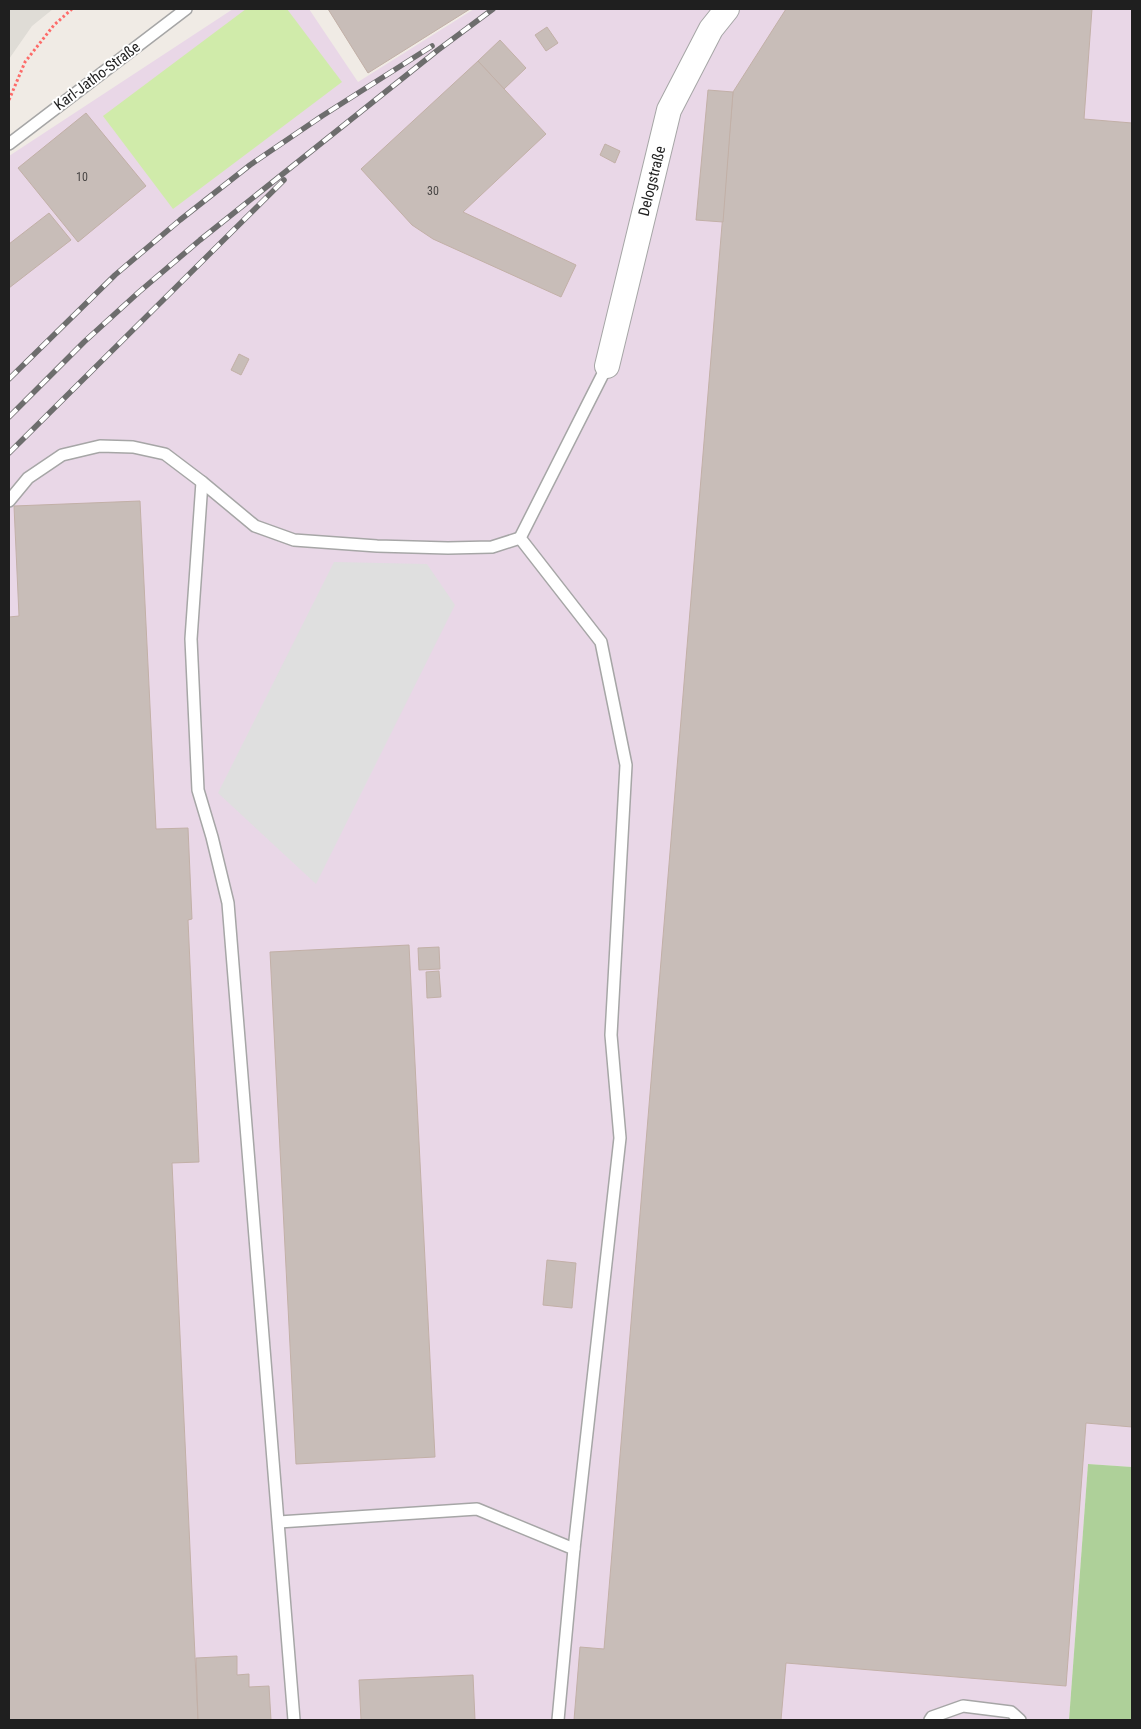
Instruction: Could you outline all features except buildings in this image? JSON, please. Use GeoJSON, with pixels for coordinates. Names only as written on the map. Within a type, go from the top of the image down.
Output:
{"type":"FeatureCollection","features":[{"type":"Feature","properties":{"kind":"street","name":"Delogstraße"},"geometry":{"type":"LineString","coordinates":[[607,366],[669,110],[711,29],[727,9]]}},
{"type":"Feature","properties":{"kind":"lane","name":"Karl-Jatho-Straße"},"geometry":{"type":"LineString","coordinates":[[9,144],[186,9]]}},
{"type":"Feature","properties":{"kind":"lane"},"geometry":{"type":"LineString","coordinates":[[9,501],[28,478],[62,455],[100,446],[133,447],[165,454],[255,526],[294,540],[377,546],[492,547],[520,538],[607,366]]}},
{"type":"Feature","properties":{"kind":"lane"},"geometry":{"type":"LineString","coordinates":[[202,482],[191,639],[198,790],[228,903],[294,1720]]}},
{"type":"Feature","properties":{"kind":"lane"},"geometry":{"type":"LineString","coordinates":[[520,538],[601,642],[626,765],[611,1035],[620,1138],[574,1549],[558,1720]]}},
{"type":"Feature","properties":{"kind":"lane"},"geometry":{"type":"LineString","coordinates":[[279,1522],[477,1509],[574,1549]]}},
{"type":"Feature","properties":{"kind":"lane"},"geometry":{"type":"LineString","coordinates":[[930,1720],[932,1717],[963,1706],[1011,1712],[1020,1720]]}},
{"type":"Feature","properties":{"kind":"path"},"geometry":{"type":"LineString","coordinates":[[9,100],[24,62],[54,25],[72,9]]}},
{"type":"Feature","properties":{"kind":"shaded area"},"geometry":{"type":"Polygon","coordinates":[[[9,9],[53,9],[32,26],[9,59],[9,9]]]}},
{"type":"Feature","properties":{"kind":"shaded area"},"geometry":{"type":"Polygon","coordinates":[[[233,9],[309,9],[358,82],[474,9],[1132,9],[1132,1467],[1088,1464],[1069,1720],[9,1720],[9,156],[233,9]]]}},
{"type":"Feature","properties":{"kind":"shaded area"},"geometry":{"type":"Polygon","coordinates":[[[334,562],[427,564],[455,605],[316,884],[218,793],[334,562]]]}},
{"type":"Feature","properties":{"kind":"green space"},"geometry":{"type":"Polygon","coordinates":[[[246,9],[287,9],[342,82],[173,209],[103,116],[246,9]]]}},
{"type":"Feature","properties":{"kind":"green space"},"geometry":{"type":"Polygon","coordinates":[[[1088,1464],[1132,1467],[1132,1720],[1069,1720],[1088,1464]]]}},
{"type":"Feature","properties":{"kind":"railway"},"geometry":{"type":"LineString","coordinates":[[9,417],[84,342],[200,240],[438,50],[493,9]]}},
{"type":"Feature","properties":{"kind":"railway"},"geometry":{"type":"LineString","coordinates":[[9,379],[115,275],[180,220],[250,165],[322,116],[432,46]]}},
{"type":"Feature","properties":{"kind":"railway"},"geometry":{"type":"LineString","coordinates":[[9,453],[284,180]]}}]}
